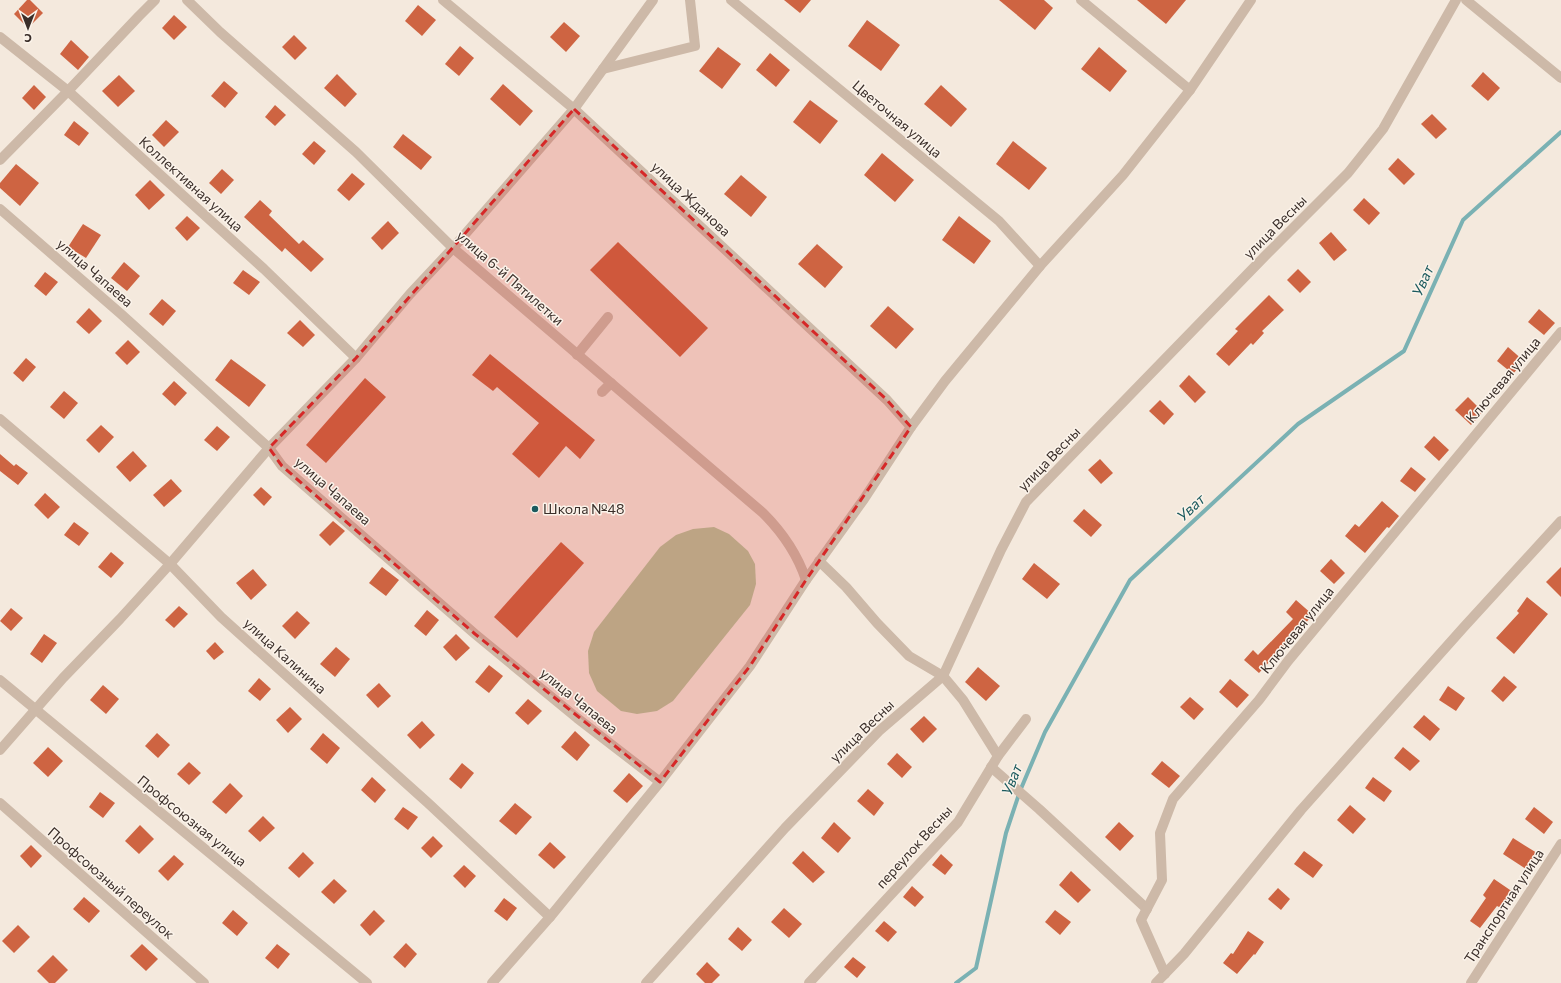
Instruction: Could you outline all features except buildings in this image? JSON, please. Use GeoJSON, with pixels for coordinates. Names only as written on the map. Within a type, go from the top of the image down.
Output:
{"type":"FeatureCollection","features":[{"type":"Feature","properties":{"kind":"street"},"geometry":{"type":"LineString","coordinates":[[0,160],[156,0]]}},
{"type":"Feature","properties":{"kind":"street","name":"улица 6-й Пятилетки"},"geometry":{"type":"LineString","coordinates":[[187,0],[220,32],[356,152],[453,248],[763,513],[780,530],[793,550],[806,580]]}},
{"type":"Feature","properties":{"kind":"street","name":"улица Жданова"},"geometry":{"type":"LineString","coordinates":[[443,0],[574,109],[887,400],[911,427]]}},
{"type":"Feature","properties":{"kind":"street"},"geometry":{"type":"LineString","coordinates":[[0,750],[170,564],[269,448],[356,358],[410,294],[453,248],[574,109],[653,0]]}},
{"type":"Feature","properties":{"kind":"street"},"geometry":{"type":"LineString","coordinates":[[603,68],[695,46],[690,0]]}},
{"type":"Feature","properties":{"kind":"street","name":"Цветочная улица"},"geometry":{"type":"LineString","coordinates":[[731,0],[999,221],[1040,266]]}},
{"type":"Feature","properties":{"kind":"street"},"geometry":{"type":"LineString","coordinates":[[1081,0],[1190,90]]}},
{"type":"Feature","properties":{"kind":"street"},"geometry":{"type":"LineString","coordinates":[[492,983],[550,917],[660,782],[750,666],[806,580],[864,499],[911,427],[945,381],[1040,266],[1123,175],[1190,90],[1251,0]]}},
{"type":"Feature","properties":{"kind":"street","name":"улица Весны"},"geometry":{"type":"LineString","coordinates":[[646,983],[785,828],[879,731],[943,676],[1026,502],[1348,173],[1383,129],[1456,0]]}},
{"type":"Feature","properties":{"kind":"street"},"geometry":{"type":"LineString","coordinates":[[1466,0],[1561,78]]}},
{"type":"Feature","properties":{"kind":"street","name":"Коллективная улица"},"geometry":{"type":"LineString","coordinates":[[0,37],[68,91],[264,269],[356,358]]}},
{"type":"Feature","properties":{"kind":"street","name":"улица Чапаева"},"geometry":{"type":"LineString","coordinates":[[0,208],[121,314],[269,448],[282,466],[475,634],[577,718],[660,782]]}},
{"type":"Feature","properties":{"kind":"street"},"geometry":{"type":"LineString","coordinates":[[577,355],[608,317]]}},
{"type":"Feature","properties":{"kind":"street","name":"Ключевая улица"},"geometry":{"type":"LineString","coordinates":[[1165,974],[1141,920],[1162,880],[1160,833],[1173,799],[1259,700],[1288,662],[1561,332]]}},
{"type":"Feature","properties":{"kind":"street"},"geometry":{"type":"LineString","coordinates":[[602,392],[611,383]]}},
{"type":"Feature","properties":{"kind":"street","name":"улица Калинина"},"geometry":{"type":"LineString","coordinates":[[0,419],[170,564],[221,617],[428,803],[550,917]]}},
{"type":"Feature","properties":{"kind":"street"},"geometry":{"type":"LineString","coordinates":[[1156,983],[1184,954],[1301,810],[1561,520]]}},
{"type":"Feature","properties":{"kind":"street"},"geometry":{"type":"LineString","coordinates":[[819,562],[846,587],[877,623],[909,656],[943,676],[963,700],[998,756]]}},
{"type":"Feature","properties":{"kind":"street","name":"Профсоюзная улица"},"geometry":{"type":"LineString","coordinates":[[0,680],[366,983]]}},
{"type":"Feature","properties":{"kind":"street","name":"переулок Весны"},"geometry":{"type":"LineString","coordinates":[[809,983],[958,822],[998,756],[1026,719]]}},
{"type":"Feature","properties":{"kind":"street"},"geometry":{"type":"LineString","coordinates":[[991,767],[1039,808],[1147,908]]}},
{"type":"Feature","properties":{"kind":"street","name":"Профсоюзный переулок"},"geometry":{"type":"LineString","coordinates":[[0,803],[204,983]]}},
{"type":"Feature","properties":{"kind":"street","name":"Транспортная улица"},"geometry":{"type":"LineString","coordinates":[[1471,983],[1561,844]]}},
{"type":"Feature","properties":{"kind":"highlighted area"},"geometry":{"type":"Polygon","coordinates":[[[574,109],[887,400],[911,427],[806,580],[750,666],[660,782],[475,634],[282,466],[269,448],[356,358],[574,109]]]}},
{"type":"Feature","properties":{"kind":"green space"},"geometry":{"type":"Polygon","coordinates":[[[714,527],[729,534],[748,551],[755,564],[756,584],[750,605],[673,701],[657,711],[637,714],[621,711],[597,691],[589,673],[588,651],[594,632],[660,547],[676,535],[693,529],[714,527]]]}},
{"type":"Feature","properties":{"kind":"waterway","name":"Уват"},"geometry":{"type":"LineString","coordinates":[[956,983],[976,968],[1006,833],[1020,791],[1045,732],[1130,580],[1298,424],[1404,351],[1463,220],[1561,132]]}},
{"type":"Feature","properties":{"kind":"place","name":"Школа №48"},"geometry":{"type":"Point","coordinates":[535,509]}}]}
